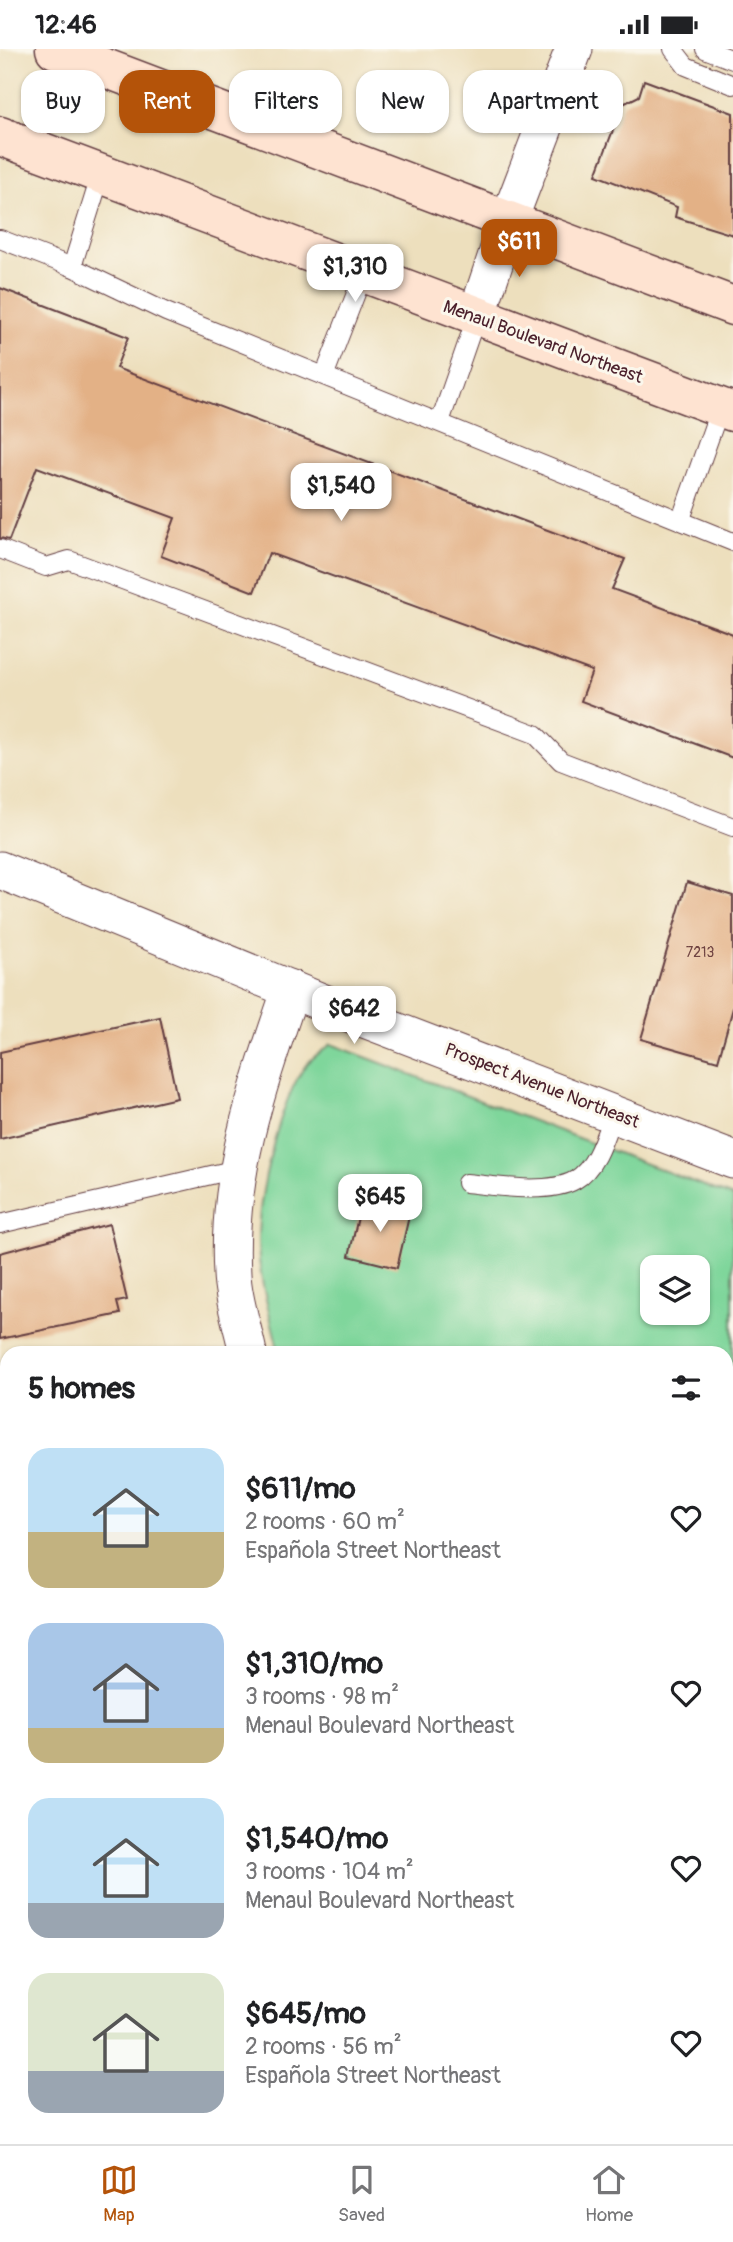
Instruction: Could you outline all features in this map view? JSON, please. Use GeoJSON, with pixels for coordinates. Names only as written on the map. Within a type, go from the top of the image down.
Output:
{"type":"FeatureCollection","features":[{"type":"Feature","properties":{"kind":"main road"},"geometry":{"type":"LineString","coordinates":[[55,49],[733,306]]}},
{"type":"Feature","properties":{"kind":"main road","name":"Menaul Boulevard Northeast"},"geometry":{"type":"LineString","coordinates":[[0,136],[476,318],[727,410]]}},
{"type":"Feature","properties":{"kind":"street"},"geometry":{"type":"LineString","coordinates":[[476,318],[508,222],[574,49]]}},
{"type":"Feature","properties":{"kind":"street","name":"Prospect Avenue Northeast"},"geometry":{"type":"LineString","coordinates":[[0,870],[291,989],[733,1160]]}},
{"type":"Feature","properties":{"kind":"street"},"geometry":{"type":"LineString","coordinates":[[247,1346],[232,1277],[232,1196],[251,1108],[291,989]]}},
{"type":"Feature","properties":{"kind":"lane"},"geometry":{"type":"LineString","coordinates":[[673,49],[686,66],[733,85]]}},
{"type":"Feature","properties":{"kind":"lane"},"geometry":{"type":"LineString","coordinates":[[705,49],[733,60]]}},
{"type":"Feature","properties":{"kind":"lane"},"geometry":{"type":"LineString","coordinates":[[72,267],[101,174]]}},
{"type":"Feature","properties":{"kind":"lane"},"geometry":{"type":"LineString","coordinates":[[0,239],[72,267],[166,313],[326,374],[733,542]]}},
{"type":"Feature","properties":{"kind":"lane"},"geometry":{"type":"LineString","coordinates":[[326,374],[363,275]]}},
{"type":"Feature","properties":{"kind":"lane"},"geometry":{"type":"LineString","coordinates":[[440,422],[476,318]]}},
{"type":"Feature","properties":{"kind":"lane"},"geometry":{"type":"LineString","coordinates":[[681,520],[727,410]]}},
{"type":"Feature","properties":{"kind":"lane"},"geometry":{"type":"LineString","coordinates":[[0,549],[46,567],[69,560],[535,734],[561,761],[733,827]]}},
{"type":"Feature","properties":{"kind":"lane"},"geometry":{"type":"LineString","coordinates":[[466,1183],[531,1189],[576,1180],[598,1153],[613,1114]]}},
{"type":"Feature","properties":{"kind":"lane"},"geometry":{"type":"LineString","coordinates":[[0,1224],[237,1169]]}},
{"type":"Feature","properties":{"kind":"green space"},"geometry":{"type":"Polygon","coordinates":[[[331,1044],[733,1197],[733,1346],[277,1346],[260,1269],[259,1222],[266,1175],[279,1125],[296,1081],[306,1065],[331,1044]]]}},
{"type":"Feature","properties":{"kind":"building"},"geometry":{"type":"Polygon","coordinates":[[[644,80],[733,113],[733,235],[675,217],[677,207],[596,175],[612,133],[623,133],[623,104],[639,96],[644,80]]]}},
{"type":"Feature","properties":{"kind":"building"},"geometry":{"type":"Polygon","coordinates":[[[0,288],[128,337],[116,368],[625,559],[612,589],[733,634],[733,758],[581,701],[592,671],[269,553],[254,592],[161,556],[175,518],[37,467],[9,540],[0,538],[0,288]]]}},
{"type":"Feature","properties":{"kind":"building"},"geometry":{"type":"Polygon","coordinates":[[[687,882],[733,896],[733,1008],[718,1061],[641,1039],[687,882]]]}},
{"type":"Feature","properties":{"kind":"building"},"geometry":{"type":"Polygon","coordinates":[[[160,1017],[177,1098],[0,1139],[0,1052],[160,1017]]]}},
{"type":"Feature","properties":{"kind":"building"},"geometry":{"type":"Polygon","coordinates":[[[362,1200],[410,1212],[397,1268],[349,1256],[362,1200]]]}},
{"type":"Feature","properties":{"kind":"building"},"geometry":{"type":"Polygon","coordinates":[[[109,1224],[127,1300],[117,1302],[120,1314],[0,1339],[0,1253],[109,1224]]]}}]}
